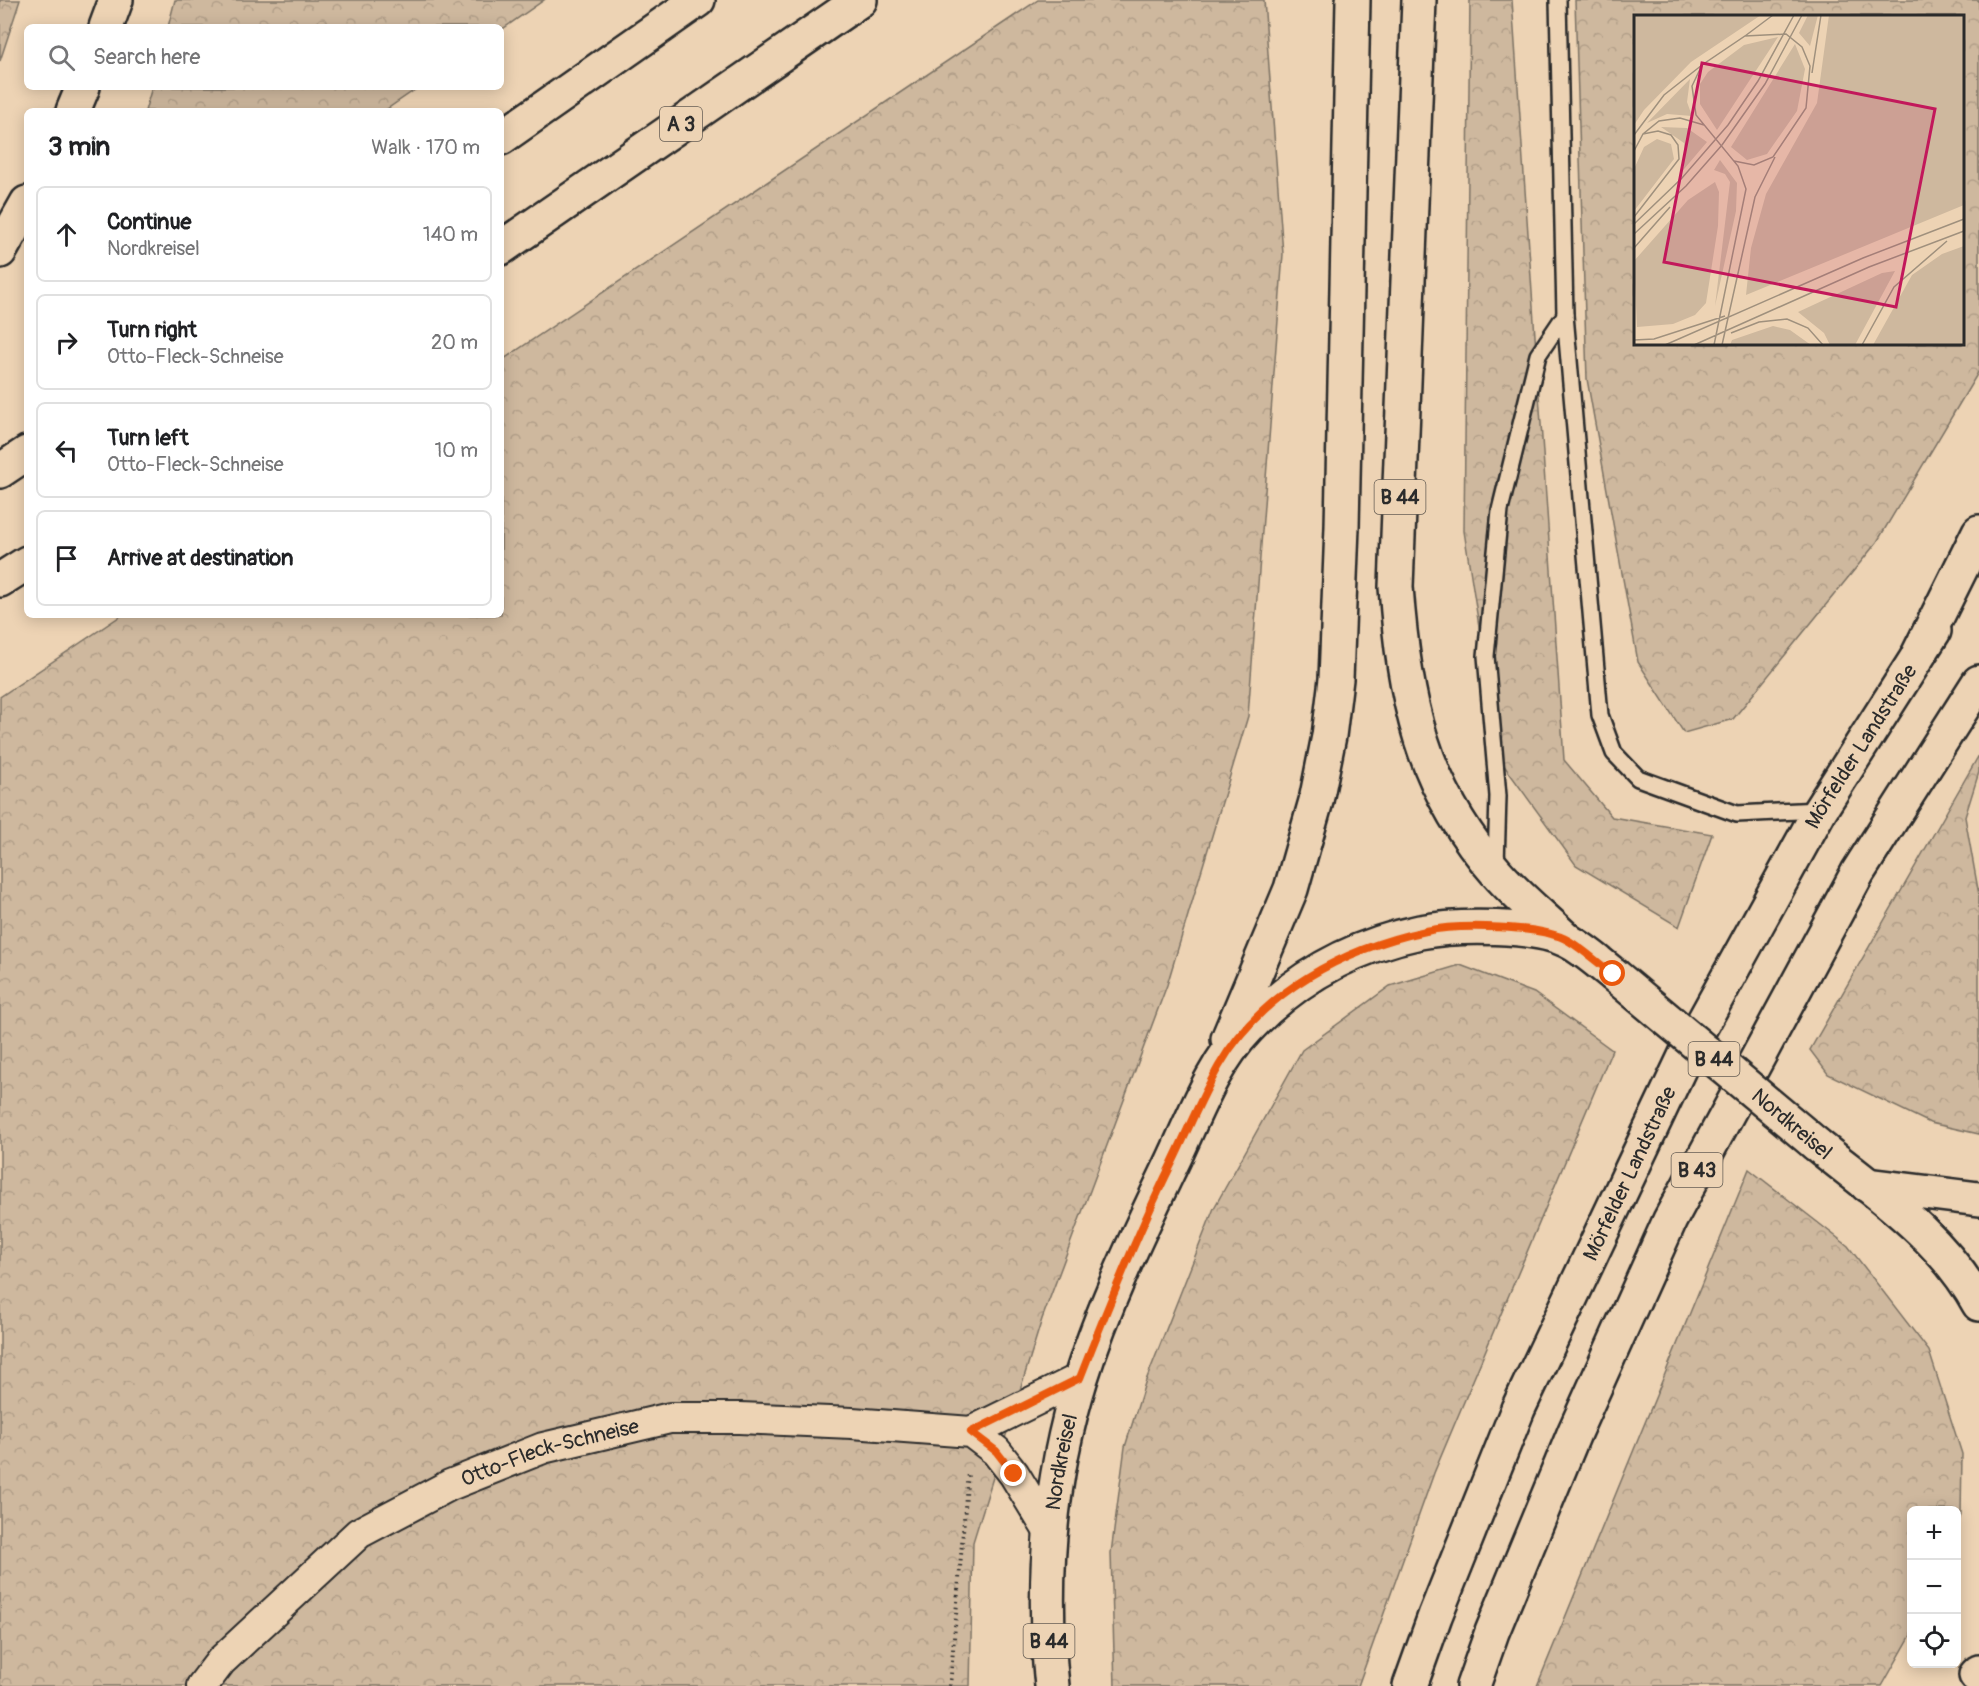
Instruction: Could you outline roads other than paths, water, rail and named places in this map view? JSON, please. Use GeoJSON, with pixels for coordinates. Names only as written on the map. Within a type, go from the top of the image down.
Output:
{"type":"FeatureCollection","features":[{"type":"Feature","properties":{"kind":"main road"},"geometry":{"type":"LineString","coordinates":[[107,24],[116,0]]}},
{"type":"Feature","properties":{"kind":"main road"},"geometry":{"type":"LineString","coordinates":[[504,136],[698,0]]}},
{"type":"Feature","properties":{"kind":"main road","name":"A 3"},"geometry":{"type":"LineString","coordinates":[[504,246],[860,0]]}},
{"type":"Feature","properties":{"kind":"main road","name":"B 44"},"geometry":{"type":"LineString","coordinates":[[1219,1065],[1232,1028],[1291,889],[1316,801],[1329,736],[1336,679],[1342,527],[1353,0]]}},
{"type":"Feature","properties":{"kind":"main road","name":"B 44"},"geometry":{"type":"LineString","coordinates":[[1419,0],[1396,587],[1408,697],[1432,774],[1453,811],[1496,872],[1568,940]]}},
{"type":"Feature","properties":{"kind":"main road"},"geometry":{"type":"LineString","coordinates":[[74,108],[82,90]]}},
{"type":"Feature","properties":{"kind":"main road"},"geometry":{"type":"LineString","coordinates":[[0,251],[24,208]]}},
{"type":"Feature","properties":{"kind":"main road"},"geometry":{"type":"LineString","coordinates":[[0,471],[24,455]]}},
{"type":"Feature","properties":{"kind":"main road"},"geometry":{"type":"LineString","coordinates":[[1918,655],[1979,532]]}},
{"type":"Feature","properties":{"kind":"main road"},"geometry":{"type":"LineString","coordinates":[[0,580],[24,565]]}},
{"type":"Feature","properties":{"kind":"main road","name":"Mörfelder Landstraße"},"geometry":{"type":"LineString","coordinates":[[1410,1686],[1435,1616],[1518,1409],[1689,1048],[1820,810],[1918,655],[1979,565]]}},
{"type":"Feature","properties":{"kind":"main road","name":"B 43"},"geometry":{"type":"LineString","coordinates":[[1473,1686],[1492,1632],[1575,1431],[1670,1220],[1858,872],[1979,682]]}},
{"type":"Feature","properties":{"kind":"main road","name":"Nordkreisel"},"geometry":{"type":"LineString","coordinates":[[1052,1686],[1048,1595],[1050,1533],[1056,1483],[1080,1378],[1111,1299],[1153,1202],[1219,1065],[1246,1030],[1277,999],[1313,973],[1342,958],[1394,938],[1437,928],[1481,926],[1525,930],[1568,940],[1613,974],[1816,1144],[1907,1216],[1942,1252],[1979,1304]]}},
{"type":"Feature","properties":{"kind":"main road"},"geometry":{"type":"LineString","coordinates":[[1867,1185],[1979,1199]]}},
{"type":"Feature","properties":{"kind":"street"},"geometry":{"type":"LineString","coordinates":[[1050,1533],[1014,1474],[996,1451],[971,1432],[1080,1378]]}},
{"type":"Feature","properties":{"kind":"street","name":"Otto-Fleck-Schneise"},"geometry":{"type":"LineString","coordinates":[[202,1686],[220,1661],[359,1533],[450,1485],[543,1448],[669,1418],[841,1422],[971,1432]]}},
{"type":"Feature","properties":{"kind":"lane"},"geometry":{"type":"LineString","coordinates":[[1558,0],[1565,315],[1600,715],[1614,753],[1638,778],[1737,814],[1820,810]]}},
{"type":"Feature","properties":{"kind":"lane"},"geometry":{"type":"LineString","coordinates":[[1496,872],[1498,795],[1486,656],[1500,510],[1538,355],[1565,315]]}}]}
